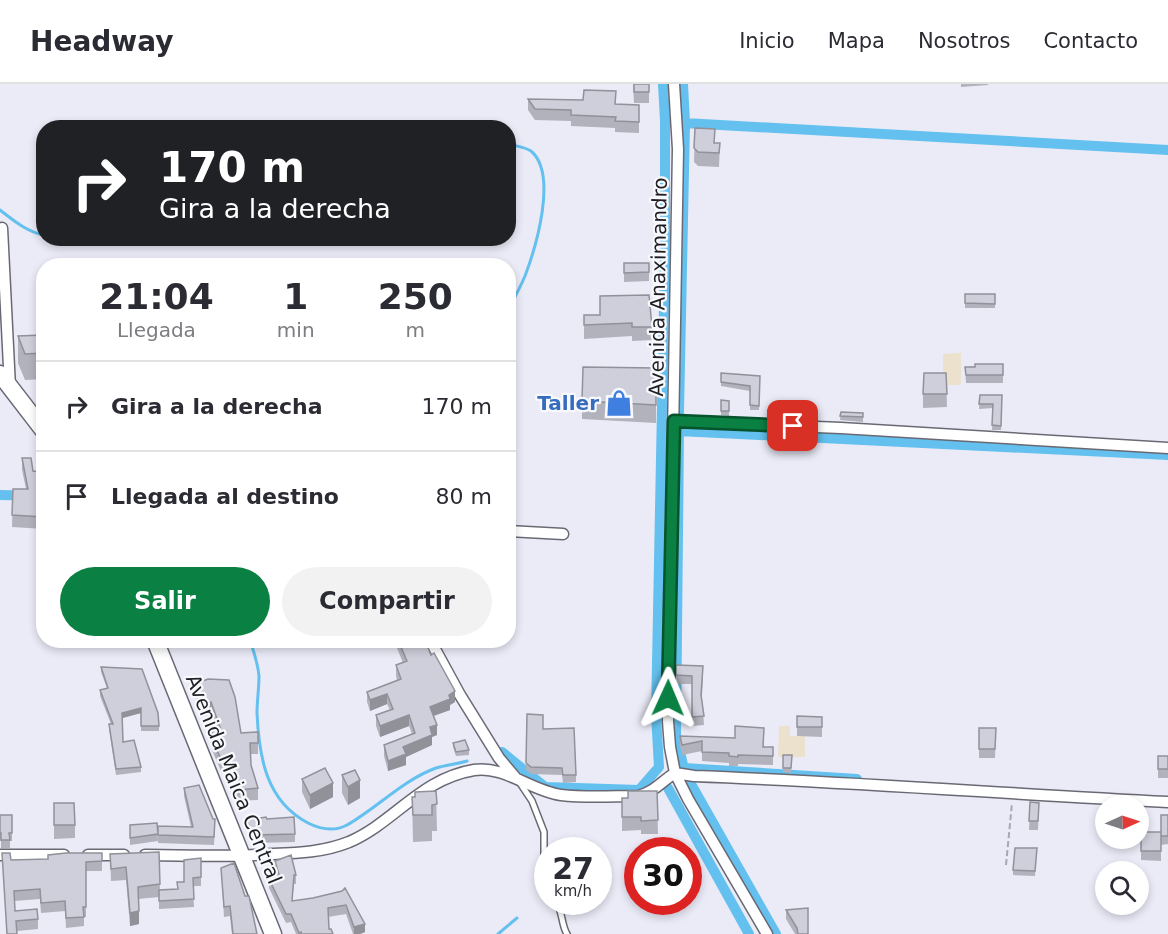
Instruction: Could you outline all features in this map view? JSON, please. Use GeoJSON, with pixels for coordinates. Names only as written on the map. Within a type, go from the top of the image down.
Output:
{"type":"FeatureCollection","features":[{"type":"Feature","properties":{"kind":"street","name":"Avenida Anaximandro"},"geometry":{"type":"LineString","coordinates":[[674,84],[678,149],[668,721],[670,747],[675,773],[688,800],[767,934]]}},
{"type":"Feature","properties":{"kind":"street"},"geometry":{"type":"LineString","coordinates":[[2,228],[10,387]]}},
{"type":"Feature","properties":{"kind":"street"},"geometry":{"type":"LineString","coordinates":[[0,374],[36,421]]}},
{"type":"Feature","properties":{"kind":"street"},"geometry":{"type":"LineString","coordinates":[[674,421],[841,428],[1168,448]]}},
{"type":"Feature","properties":{"kind":"street"},"geometry":{"type":"LineString","coordinates":[[516,531],[563,534]]}},
{"type":"Feature","properties":{"kind":"street","name":"Avenida Maica Central"},"geometry":{"type":"LineString","coordinates":[[158,648],[273,934]]}},
{"type":"Feature","properties":{"kind":"street"},"geometry":{"type":"LineString","coordinates":[[434,648],[499,758],[518,780]]}},
{"type":"Feature","properties":{"kind":"street"},"geometry":{"type":"LineString","coordinates":[[0,855],[243,856],[321,851],[349,842],[373,828],[415,795],[439,781],[476,770],[492,770],[543,791],[561,795],[638,796],[650,793],[659,783],[675,773],[1013,795],[1168,802]]}},
{"type":"Feature","properties":{"kind":"lane"},"geometry":{"type":"LineString","coordinates":[[518,780],[532,801],[544,837]]}},
{"type":"Feature","properties":{"kind":"lane"},"geometry":{"type":"LineString","coordinates":[[562,915],[567,934]]}},
{"type":"Feature","properties":{"kind":"path"},"geometry":{"type":"LineString","coordinates":[[1006,865],[1013,795]]}},
{"type":"Feature","properties":{"kind":"shaded area"},"geometry":{"type":"Polygon","coordinates":[[[961,353],[961,385],[943,385],[943,354],[961,353]]]}},
{"type":"Feature","properties":{"kind":"shaded area"},"geometry":{"type":"Polygon","coordinates":[[[779,726],[790,726],[790,736],[805,736],[805,757],[778,757],[779,726]]]}},
{"type":"Feature","properties":{"kind":"building"},"geometry":{"type":"Polygon","coordinates":[[[634,84],[649,84],[649,92],[634,92],[634,84]]]}},
{"type":"Feature","properties":{"kind":"building"},"geometry":{"type":"Polygon","coordinates":[[[584,90],[616,91],[615,104],[639,105],[639,122],[615,121],[616,117],[571,115],[571,110],[535,109],[528,99],[583,100],[584,90]]]}},
{"type":"Feature","properties":{"kind":"building"},"geometry":{"type":"Polygon","coordinates":[[[695,128],[715,129],[714,143],[720,143],[719,153],[698,152],[694,148],[695,128]]]}},
{"type":"Feature","properties":{"kind":"building"},"geometry":{"type":"Polygon","coordinates":[[[624,263],[649,263],[649,272],[624,273],[624,263]]]}},
{"type":"Feature","properties":{"kind":"building"},"geometry":{"type":"Polygon","coordinates":[[[965,294],[995,294],[995,304],[965,303],[965,294]]]}},
{"type":"Feature","properties":{"kind":"building"},"geometry":{"type":"Polygon","coordinates":[[[649,295],[652,327],[632,327],[632,323],[584,325],[584,315],[600,315],[600,296],[649,295]]]}},
{"type":"Feature","properties":{"kind":"building"},"geometry":{"type":"Polygon","coordinates":[[[36,335],[36,353],[25,354],[18,336],[36,335]]]}},
{"type":"Feature","properties":{"kind":"building"},"geometry":{"type":"Polygon","coordinates":[[[975,364],[1003,364],[1003,375],[966,375],[965,367],[975,367],[975,364]]]}},
{"type":"Feature","properties":{"kind":"building"},"geometry":{"type":"Polygon","coordinates":[[[583,367],[656,368],[656,405],[582,401],[583,367]]]}},
{"type":"Feature","properties":{"kind":"building"},"geometry":{"type":"Polygon","coordinates":[[[721,373],[760,376],[759,406],[750,405],[750,386],[721,382],[721,373]]]}},
{"type":"Feature","properties":{"kind":"building"},"geometry":{"type":"Polygon","coordinates":[[[924,373],[946,373],[947,394],[923,394],[924,373]]]}},
{"type":"Feature","properties":{"kind":"building"},"geometry":{"type":"Polygon","coordinates":[[[980,395],[1002,395],[1001,426],[992,425],[993,404],[979,404],[980,395]]]}},
{"type":"Feature","properties":{"kind":"building"},"geometry":{"type":"Polygon","coordinates":[[[721,400],[729,401],[729,411],[721,411],[721,400]]]}},
{"type":"Feature","properties":{"kind":"building"},"geometry":{"type":"Polygon","coordinates":[[[841,412],[863,413],[863,417],[840,416],[841,412]]]}},
{"type":"Feature","properties":{"kind":"building"},"geometry":{"type":"Polygon","coordinates":[[[22,458],[31,458],[33,471],[36,471],[36,516],[12,515],[13,489],[28,489],[22,458]]]}},
{"type":"Feature","properties":{"kind":"building"},"geometry":{"type":"Polygon","coordinates":[[[401,648],[428,648],[431,655],[434,653],[455,691],[449,695],[450,699],[430,707],[437,725],[430,727],[432,735],[403,747],[406,754],[388,761],[384,745],[415,733],[409,715],[380,726],[376,715],[393,709],[387,694],[370,700],[367,692],[401,679],[396,665],[407,661],[401,648]]]}},
{"type":"Feature","properties":{"kind":"building"},"geometry":{"type":"Polygon","coordinates":[[[676,665],[703,666],[701,695],[704,716],[692,717],[692,676],[676,675],[676,665]]]}},
{"type":"Feature","properties":{"kind":"building"},"geometry":{"type":"Polygon","coordinates":[[[101,667],[142,669],[158,713],[159,726],[141,726],[141,708],[122,713],[123,742],[134,740],[141,767],[116,769],[109,724],[113,724],[100,690],[108,688],[101,667]]]}},
{"type":"Feature","properties":{"kind":"building"},"geometry":{"type":"Polygon","coordinates":[[[208,679],[229,680],[235,697],[241,733],[258,732],[258,743],[250,743],[251,765],[258,788],[238,790],[227,759],[221,759],[212,739],[213,726],[220,727],[211,702],[204,705],[195,684],[208,679]]]}},
{"type":"Feature","properties":{"kind":"building"},"geometry":{"type":"Polygon","coordinates":[[[527,714],[543,715],[543,729],[574,728],[576,775],[563,775],[562,768],[531,767],[526,763],[527,714]]]}},
{"type":"Feature","properties":{"kind":"building"},"geometry":{"type":"Polygon","coordinates":[[[797,716],[822,717],[822,727],[797,727],[797,716]]]}},
{"type":"Feature","properties":{"kind":"building"},"geometry":{"type":"Polygon","coordinates":[[[735,726],[764,728],[763,747],[773,747],[773,756],[738,755],[738,757],[729,756],[729,753],[702,752],[702,741],[682,745],[680,736],[735,738],[735,726]]]}},
{"type":"Feature","properties":{"kind":"building"},"geometry":{"type":"Polygon","coordinates":[[[979,728],[996,728],[995,749],[979,749],[979,728]]]}},
{"type":"Feature","properties":{"kind":"building"},"geometry":{"type":"Polygon","coordinates":[[[465,740],[469,750],[456,752],[453,743],[465,740]]]}},
{"type":"Feature","properties":{"kind":"building"},"geometry":{"type":"Polygon","coordinates":[[[783,755],[792,755],[791,768],[783,768],[783,755]]]}},
{"type":"Feature","properties":{"kind":"building"},"geometry":{"type":"Polygon","coordinates":[[[1158,756],[1168,756],[1168,769],[1158,769],[1158,756]]]}},
{"type":"Feature","properties":{"kind":"building"},"geometry":{"type":"Polygon","coordinates":[[[325,768],[333,783],[310,795],[302,779],[325,768]]]}},
{"type":"Feature","properties":{"kind":"building"},"geometry":{"type":"Polygon","coordinates":[[[355,770],[360,780],[348,787],[342,775],[355,770]]]}},
{"type":"Feature","properties":{"kind":"building"},"geometry":{"type":"Polygon","coordinates":[[[199,785],[213,819],[215,819],[214,837],[158,835],[158,826],[193,827],[184,788],[199,785]]]}},
{"type":"Feature","properties":{"kind":"building"},"geometry":{"type":"Polygon","coordinates":[[[436,791],[437,804],[432,805],[432,815],[413,815],[412,797],[415,797],[415,792],[436,791]]]}},
{"type":"Feature","properties":{"kind":"building"},"geometry":{"type":"Polygon","coordinates":[[[628,791],[657,791],[658,820],[641,821],[641,817],[622,817],[622,798],[628,798],[628,791]]]}},
{"type":"Feature","properties":{"kind":"building"},"geometry":{"type":"Polygon","coordinates":[[[1030,802],[1039,803],[1038,821],[1029,821],[1030,802]]]}},
{"type":"Feature","properties":{"kind":"building"},"geometry":{"type":"Polygon","coordinates":[[[54,803],[74,803],[75,825],[54,825],[54,803]]]}},
{"type":"Feature","properties":{"kind":"building"},"geometry":{"type":"Polygon","coordinates":[[[0,815],[12,815],[10,840],[1,840],[0,815]]]}},
{"type":"Feature","properties":{"kind":"building"},"geometry":{"type":"Polygon","coordinates":[[[1161,815],[1168,815],[1168,836],[1161,836],[1161,815]]]}},
{"type":"Feature","properties":{"kind":"building"},"geometry":{"type":"Polygon","coordinates":[[[266,817],[267,819],[294,817],[295,834],[252,835],[247,820],[266,817]]]}},
{"type":"Feature","properties":{"kind":"building"},"geometry":{"type":"Polygon","coordinates":[[[157,823],[158,834],[130,838],[130,825],[157,823]]]}},
{"type":"Feature","properties":{"kind":"building"},"geometry":{"type":"Polygon","coordinates":[[[1149,832],[1161,832],[1161,851],[1141,851],[1141,849],[1149,849],[1149,832]]]}},
{"type":"Feature","properties":{"kind":"building"},"geometry":{"type":"Polygon","coordinates":[[[1015,848],[1037,848],[1035,871],[1013,870],[1015,848]]]}},
{"type":"Feature","properties":{"kind":"building"},"geometry":{"type":"Polygon","coordinates":[[[159,852],[160,884],[138,887],[139,911],[130,913],[126,867],[111,869],[110,854],[159,852]]]}},
{"type":"Feature","properties":{"kind":"building"},"geometry":{"type":"Polygon","coordinates":[[[2,853],[10,853],[11,860],[48,859],[48,855],[66,853],[102,853],[102,861],[86,862],[84,917],[66,918],[65,901],[41,903],[40,889],[14,891],[15,911],[37,909],[38,919],[16,921],[17,934],[7,934],[2,853]]]}},
{"type":"Feature","properties":{"kind":"building"},"geometry":{"type":"Polygon","coordinates":[[[291,855],[296,875],[294,875],[292,901],[342,891],[345,888],[365,924],[354,927],[346,905],[328,908],[329,929],[333,934],[299,933],[291,914],[286,914],[269,879],[280,878],[275,861],[291,855]]]}},
{"type":"Feature","properties":{"kind":"building"},"geometry":{"type":"Polygon","coordinates":[[[201,858],[201,877],[193,878],[194,899],[159,901],[159,890],[178,889],[177,882],[184,882],[184,860],[201,858]]]}},
{"type":"Feature","properties":{"kind":"building"},"geometry":{"type":"Polygon","coordinates":[[[234,863],[245,896],[249,896],[257,934],[233,934],[230,906],[224,907],[221,868],[234,863]]]}},
{"type":"Feature","properties":{"kind":"building"},"geometry":{"type":"Polygon","coordinates":[[[808,908],[808,934],[798,934],[786,910],[808,908]]]}},
{"type":"Feature","properties":{"kind":"waterway"},"geometry":{"type":"LineString","coordinates":[[502,752],[545,787],[639,790],[659,767],[656,715],[665,253],[663,84]]}},
{"type":"Feature","properties":{"kind":"waterway"},"geometry":{"type":"LineString","coordinates":[[679,412],[685,123],[683,84]]}},
{"type":"Feature","properties":{"kind":"waterway"},"geometry":{"type":"LineString","coordinates":[[685,123],[1168,150]]}},
{"type":"Feature","properties":{"kind":"waterway"},"geometry":{"type":"LineString","coordinates":[[516,146],[531,151],[539,162],[544,193],[539,230],[525,276],[516,295]]}},
{"type":"Feature","properties":{"kind":"waterway"},"geometry":{"type":"LineString","coordinates":[[0,210],[15,222],[36,232]]}},
{"type":"Feature","properties":{"kind":"waterway"},"geometry":{"type":"LineString","coordinates":[[684,769],[676,735],[679,431],[1168,455]]}},
{"type":"Feature","properties":{"kind":"waterway"},"geometry":{"type":"LineString","coordinates":[[0,495],[36,496]]}},
{"type":"Feature","properties":{"kind":"waterway"},"geometry":{"type":"LineString","coordinates":[[253,648],[259,681],[257,713],[263,761],[274,790],[283,803],[308,823],[327,829],[342,827],[424,773],[467,761]]}},
{"type":"Feature","properties":{"kind":"waterway"},"geometry":{"type":"LineString","coordinates":[[684,768],[857,779]]}},
{"type":"Feature","properties":{"kind":"waterway"},"geometry":{"type":"LineString","coordinates":[[691,784],[776,934]]}},
{"type":"Feature","properties":{"kind":"waterway"},"geometry":{"type":"LineString","coordinates":[[668,788],[749,934]]}},
{"type":"Feature","properties":{"kind":"waterway"},"geometry":{"type":"LineString","coordinates":[[498,934],[517,918]]}},
{"type":"Feature","properties":{"kind":"place","name":"Taller"},"geometry":{"type":"Point","coordinates":[619,403]}},
{"type":"Feature","properties":{"kind":"route"},"geometry":{"type":"LineString","coordinates":[[668,698],[674,421],[793,426]]}}]}
